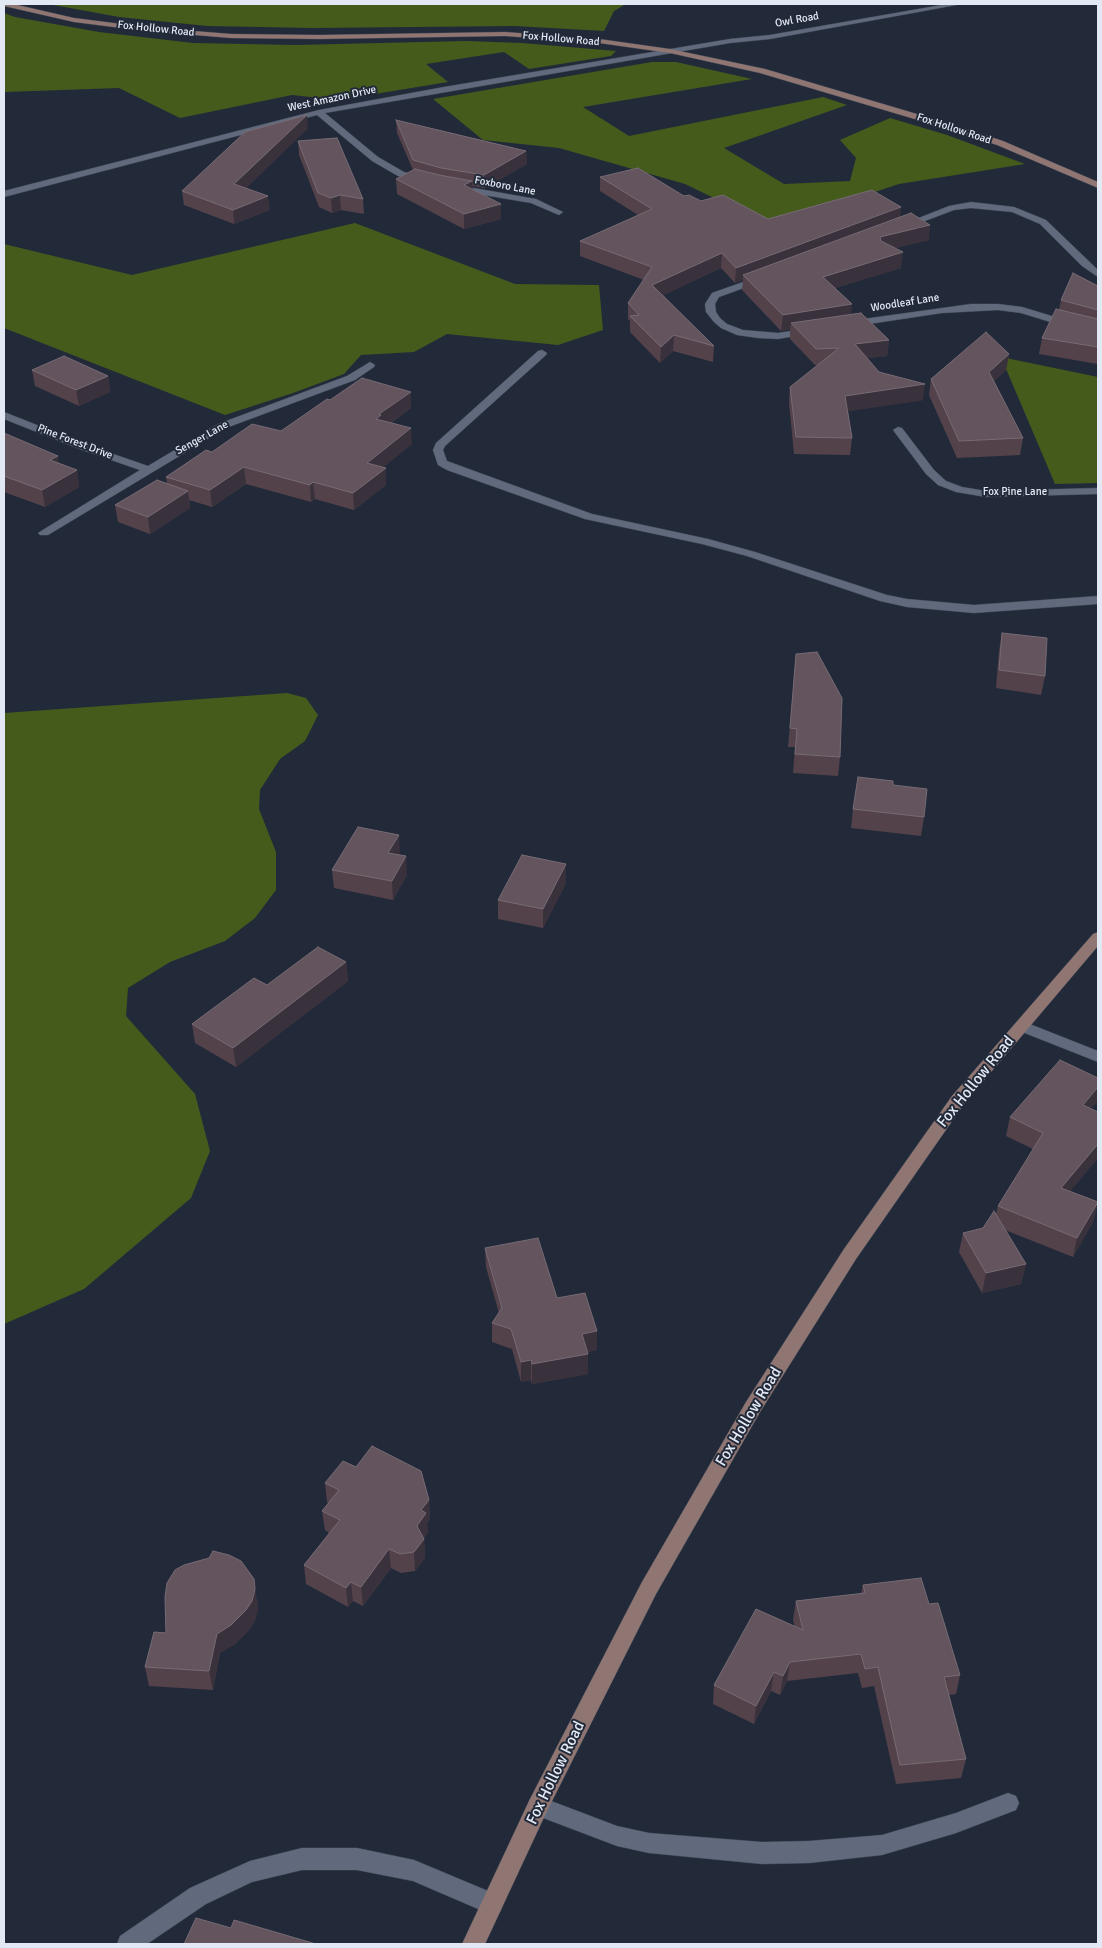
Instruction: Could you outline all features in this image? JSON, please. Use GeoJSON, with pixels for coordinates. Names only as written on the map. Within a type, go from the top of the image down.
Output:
{"type":"FeatureCollection","features":[{"type":"Feature","properties":{"kind":"main road","name":"Fox Hollow Road"},"geometry":{"type":"LineString","coordinates":[[4,4],[83,21],[145,29],[231,36],[514,35],[599,41],[670,51],[762,71],[951,127],[1000,143],[1098,185]]}},
{"type":"Feature","properties":{"kind":"main road","name":"Fox Hollow Road"},"geometry":{"type":"LineString","coordinates":[[473,1944],[538,1806],[649,1588],[753,1407],[850,1254],[958,1100],[1098,937]]}},
{"type":"Feature","properties":{"kind":"street","name":"Owl Road"},"geometry":{"type":"LineString","coordinates":[[670,51],[770,37],[958,4]]}},
{"type":"Feature","properties":{"kind":"street","name":"West Amazon Drive"},"geometry":{"type":"LineString","coordinates":[[4,194],[319,112],[670,51]]}},
{"type":"Feature","properties":{"kind":"street"},"geometry":{"type":"LineString","coordinates":[[319,112],[375,159],[400,174],[432,183]]}},
{"type":"Feature","properties":{"kind":"street","name":"Foxboro Lane"},"geometry":{"type":"LineString","coordinates":[[450,187],[533,201],[559,212]]}},
{"type":"Feature","properties":{"kind":"street"},"geometry":{"type":"LineString","coordinates":[[888,232],[952,208],[971,206],[1014,210],[1043,222],[1085,264],[1098,274]]}},
{"type":"Feature","properties":{"kind":"street"},"geometry":{"type":"LineString","coordinates":[[770,275],[715,295],[710,304],[711,312],[724,326],[758,335],[778,336],[817,330]]}},
{"type":"Feature","properties":{"kind":"street","name":"Woodleaf Lane"},"geometry":{"type":"LineString","coordinates":[[836,326],[971,306],[1022,310],[1076,327],[1098,331]]}},
{"type":"Feature","properties":{"kind":"street"},"geometry":{"type":"LineString","coordinates":[[542,352],[440,445],[438,450],[442,463],[451,468],[589,517],[704,541],[751,554],[907,604],[974,609],[1098,600]]}},
{"type":"Feature","properties":{"kind":"street","name":"Senger Lane"},"geometry":{"type":"LineString","coordinates":[[44,532],[222,426],[350,378],[370,365]]}},
{"type":"Feature","properties":{"kind":"street","name":"Pine Forest Drive"},"geometry":{"type":"LineString","coordinates":[[4,414],[86,448],[147,469]]}},
{"type":"Feature","properties":{"kind":"street","name":"Fox Pine Lane"},"geometry":{"type":"LineString","coordinates":[[898,430],[930,472],[942,483],[960,490],[986,494],[1098,492]]}},
{"type":"Feature","properties":{"kind":"street"},"geometry":{"type":"LineString","coordinates":[[1022,1026],[1098,1057]]}},
{"type":"Feature","properties":{"kind":"street"},"geometry":{"type":"LineString","coordinates":[[538,1806],[617,1836],[649,1843],[762,1853],[848,1850],[882,1844],[956,1823],[1008,1803]]}},
{"type":"Feature","properties":{"kind":"street"},"geometry":{"type":"LineString","coordinates":[[128,1944],[198,1896],[250,1872],[302,1859],[357,1860],[414,1871],[492,1904]]}},
{"type":"Feature","properties":{"kind":"green space"},"geometry":{"type":"Polygon","coordinates":[[[48,4],[626,4],[614,11],[604,31],[515,26],[312,28],[207,26],[119,17],[48,4]]]}},
{"type":"Feature","properties":{"kind":"green space"},"geometry":{"type":"Polygon","coordinates":[[[4,13],[15,17],[99,32],[193,43],[295,45],[466,41],[522,43],[616,51],[611,56],[529,69],[504,52],[426,64],[448,82],[338,100],[292,95],[180,118],[119,88],[4,92],[4,13]]]}},
{"type":"Feature","properties":{"kind":"green space"},"geometry":{"type":"Polygon","coordinates":[[[652,62],[676,62],[752,79],[583,107],[629,136],[823,97],[847,105],[724,148],[784,184],[850,181],[856,158],[840,140],[890,118],[947,135],[1025,164],[899,184],[772,226],[685,184],[559,148],[483,140],[433,99],[652,62]]]}},
{"type":"Feature","properties":{"kind":"green space"},"geometry":{"type":"Polygon","coordinates":[[[355,223],[515,284],[599,285],[603,330],[558,345],[447,334],[414,352],[361,355],[344,374],[225,415],[4,328],[4,244],[132,275],[355,223]]]}},
{"type":"Feature","properties":{"kind":"green space"},"geometry":{"type":"Polygon","coordinates":[[[1001,357],[1098,377],[1098,483],[1055,484],[1001,357]]]}},
{"type":"Feature","properties":{"kind":"green space"},"geometry":{"type":"Polygon","coordinates":[[[287,693],[306,698],[318,715],[305,741],[280,759],[260,790],[259,809],[276,852],[276,890],[255,918],[225,941],[170,962],[128,988],[126,1016],[195,1094],[210,1151],[191,1198],[84,1289],[4,1324],[4,713],[287,693]]]}},
{"type":"Feature","properties":{"kind":"building"},"geometry":{"type":"Polygon","coordinates":[[[307,115],[234,184],[268,196],[233,210],[182,191],[245,132],[307,115]]]}},
{"type":"Feature","properties":{"kind":"building"},"geometry":{"type":"Polygon","coordinates":[[[396,120],[526,151],[484,175],[441,168],[413,160],[396,120]]]}},
{"type":"Feature","properties":{"kind":"building"},"geometry":{"type":"Polygon","coordinates":[[[337,138],[363,199],[340,195],[331,198],[318,193],[298,141],[337,138]]]}},
{"type":"Feature","properties":{"kind":"building"},"geometry":{"type":"Polygon","coordinates":[[[638,168],[684,196],[689,195],[701,201],[723,195],[768,219],[872,190],[901,207],[736,268],[722,253],[652,285],[714,346],[674,335],[661,347],[630,316],[639,315],[628,303],[652,267],[580,241],[652,209],[600,177],[638,168]]]}},
{"type":"Feature","properties":{"kind":"building"},"geometry":{"type":"Polygon","coordinates":[[[415,169],[472,181],[464,185],[501,204],[464,214],[396,179],[415,169]]]}},
{"type":"Feature","properties":{"kind":"building"},"geometry":{"type":"Polygon","coordinates":[[[911,213],[930,225],[880,237],[881,241],[903,252],[823,277],[852,304],[783,315],[743,275],[911,213]]]}},
{"type":"Feature","properties":{"kind":"building"},"geometry":{"type":"Polygon","coordinates":[[[1073,273],[1098,286],[1098,310],[1061,300],[1073,273]]]}},
{"type":"Feature","properties":{"kind":"building"},"geometry":{"type":"Polygon","coordinates":[[[1056,309],[1098,319],[1098,347],[1042,338],[1056,309]]]}},
{"type":"Feature","properties":{"kind":"building"},"geometry":{"type":"Polygon","coordinates":[[[861,313],[889,340],[855,344],[879,372],[925,384],[845,396],[852,438],[796,437],[790,387],[839,348],[816,349],[791,323],[861,313]]]}},
{"type":"Feature","properties":{"kind":"building"},"geometry":{"type":"Polygon","coordinates":[[[986,332],[1009,354],[989,372],[1023,438],[959,441],[931,379],[986,332]]]}},
{"type":"Feature","properties":{"kind":"building"},"geometry":{"type":"Polygon","coordinates":[[[64,356],[108,376],[76,390],[32,370],[64,356]]]}},
{"type":"Feature","properties":{"kind":"building"},"geometry":{"type":"Polygon","coordinates":[[[362,378],[411,392],[379,414],[381,415],[376,419],[411,428],[367,463],[386,468],[353,493],[313,482],[310,485],[244,467],[210,490],[166,477],[206,450],[212,452],[252,424],[281,431],[327,399],[330,400],[362,378]]]}},
{"type":"Feature","properties":{"kind":"building"},"geometry":{"type":"Polygon","coordinates":[[[4,433],[58,456],[50,460],[77,470],[42,490],[4,476],[4,433]]]}},
{"type":"Feature","properties":{"kind":"building"},"geometry":{"type":"Polygon","coordinates":[[[157,480],[188,491],[148,517],[115,505],[157,480]]]}},
{"type":"Feature","properties":{"kind":"building"},"geometry":{"type":"Polygon","coordinates":[[[1002,633],[1047,638],[1045,676],[999,670],[1002,633]]]}},
{"type":"Feature","properties":{"kind":"building"},"geometry":{"type":"Polygon","coordinates":[[[817,652],[842,698],[840,757],[795,754],[797,729],[790,728],[796,654],[817,652]]]}},
{"type":"Feature","properties":{"kind":"building"},"geometry":{"type":"Polygon","coordinates":[[[858,777],[893,781],[893,785],[927,789],[924,817],[853,809],[858,777]]]}},
{"type":"Feature","properties":{"kind":"building"},"geometry":{"type":"Polygon","coordinates":[[[358,827],[399,835],[388,853],[406,856],[392,881],[332,870],[358,827]]]}},
{"type":"Feature","properties":{"kind":"building"},"geometry":{"type":"Polygon","coordinates":[[[522,855],[566,864],[543,909],[498,900],[522,855]]]}},
{"type":"Feature","properties":{"kind":"building"},"geometry":{"type":"Polygon","coordinates":[[[318,947],[346,962],[233,1048],[192,1024],[254,978],[267,985],[318,947]]]}},
{"type":"Feature","properties":{"kind":"building"},"geometry":{"type":"Polygon","coordinates":[[[1060,1060],[1098,1078],[1098,1087],[1083,1105],[1098,1112],[1098,1144],[1061,1188],[1098,1202],[1077,1238],[998,1206],[1043,1133],[1010,1117],[1060,1060]]]}},
{"type":"Feature","properties":{"kind":"building"},"geometry":{"type":"Polygon","coordinates":[[[994,1211],[1026,1264],[986,1273],[963,1233],[983,1228],[994,1211]]]}},
{"type":"Feature","properties":{"kind":"building"},"geometry":{"type":"Polygon","coordinates":[[[538,1238],[557,1298],[585,1293],[597,1331],[582,1334],[588,1354],[532,1364],[531,1360],[521,1362],[511,1329],[492,1323],[502,1308],[485,1248],[538,1238]]]}},
{"type":"Feature","properties":{"kind":"building"},"geometry":{"type":"Polygon","coordinates":[[[372,1446],[421,1471],[429,1500],[421,1510],[426,1513],[417,1526],[424,1539],[414,1552],[400,1554],[389,1549],[361,1587],[351,1582],[346,1588],[304,1565],[340,1520],[322,1511],[339,1490],[325,1483],[343,1461],[356,1467],[372,1446]]]}},
{"type":"Feature","properties":{"kind":"building"},"geometry":{"type":"Polygon","coordinates":[[[213,1551],[229,1555],[241,1561],[254,1579],[255,1589],[252,1601],[231,1625],[217,1634],[209,1671],[145,1667],[154,1632],[166,1633],[165,1597],[167,1583],[175,1570],[184,1565],[209,1558],[213,1551]]]}},
{"type":"Feature","properties":{"kind":"building"},"geometry":{"type":"Polygon","coordinates":[[[921,1578],[929,1604],[938,1603],[960,1675],[944,1677],[966,1759],[900,1765],[878,1667],[865,1669],[861,1654],[790,1662],[783,1676],[774,1672],[756,1706],[714,1685],[756,1609],[803,1630],[796,1601],[865,1593],[863,1585],[921,1578]]]}},
{"type":"Feature","properties":{"kind":"building"},"geometry":{"type":"Polygon","coordinates":[[[196,1918],[231,1928],[234,1920],[316,1944],[184,1944],[196,1918]]]}}]}
